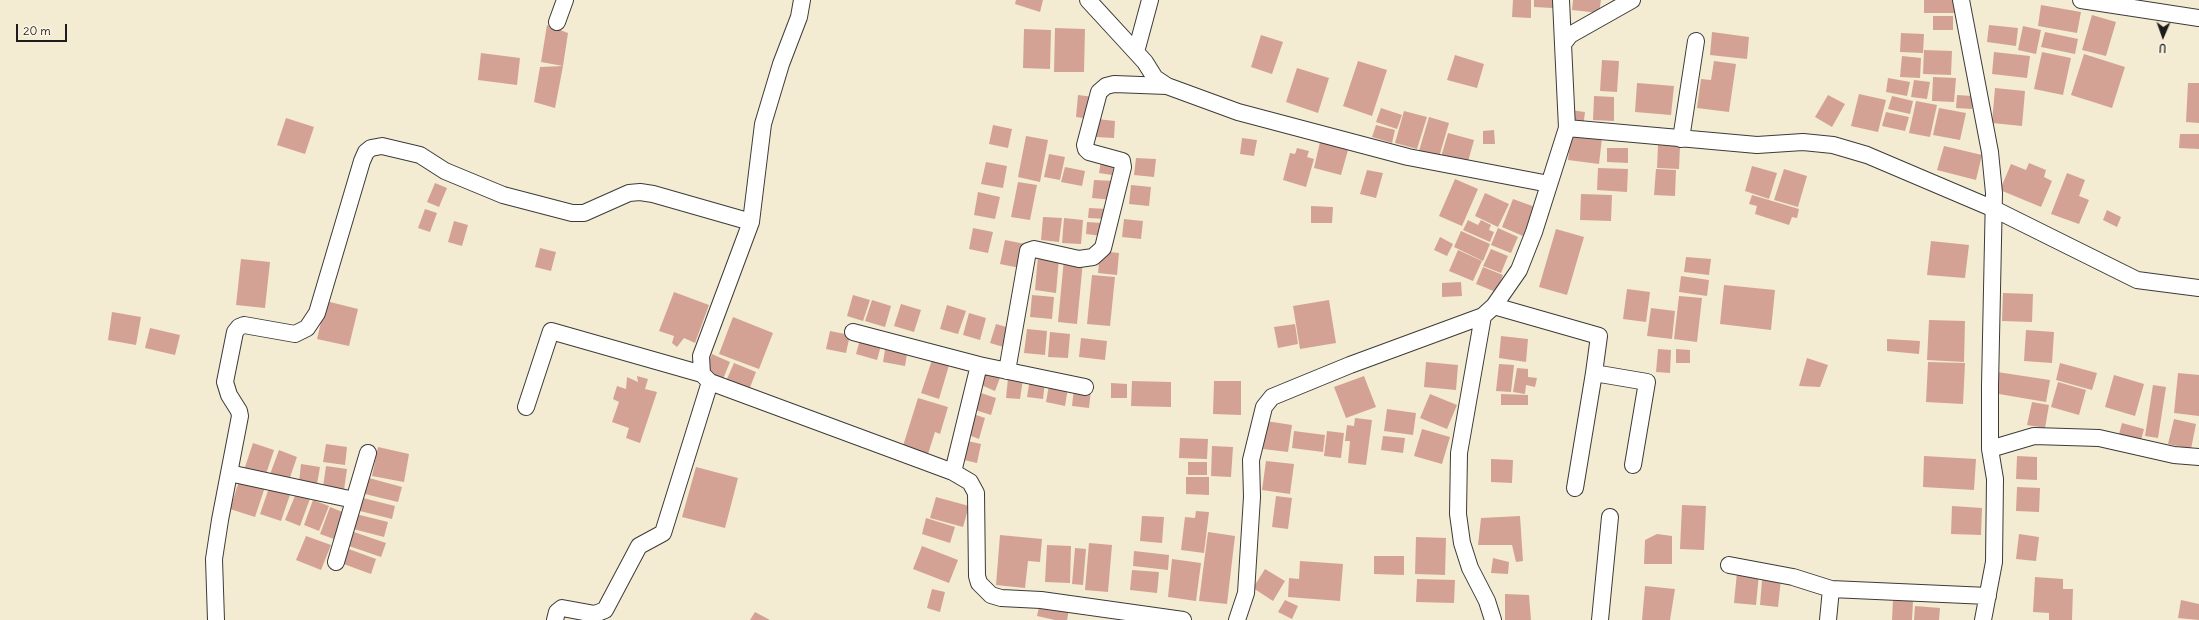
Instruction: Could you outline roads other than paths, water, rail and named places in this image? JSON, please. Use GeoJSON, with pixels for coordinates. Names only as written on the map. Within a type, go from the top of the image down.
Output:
{"type":"FeatureCollection","features":[{"type":"Feature","properties":{"kind":"street"},"geometry":{"type":"LineString","coordinates":[[557,22],[565,0]]}},
{"type":"Feature","properties":{"kind":"street"},"geometry":{"type":"LineString","coordinates":[[555,620],[557,612],[562,608],[595,614],[605,610],[639,546],[663,533],[706,378],[701,356],[752,222],[763,124],[781,64],[799,17],[802,0]]}},
{"type":"Feature","properties":{"kind":"street"},"geometry":{"type":"LineString","coordinates":[[1088,0],[1161,82]]}},
{"type":"Feature","properties":{"kind":"street"},"geometry":{"type":"LineString","coordinates":[[1140,57],[1150,0]]}},
{"type":"Feature","properties":{"kind":"street"},"geometry":{"type":"LineString","coordinates":[[1493,620],[1487,602],[1470,568],[1462,543],[1458,514],[1458,453],[1489,311],[1519,270],[1534,232],[1567,128],[1561,0]]}},
{"type":"Feature","properties":{"kind":"street"},"geometry":{"type":"LineString","coordinates":[[1563,44],[1570,34],[1632,0]]}},
{"type":"Feature","properties":{"kind":"street"},"geometry":{"type":"LineString","coordinates":[[1961,0],[1990,152],[1994,209],[1990,449],[1995,479],[1994,562],[1983,620]]}},
{"type":"Feature","properties":{"kind":"street"},"geometry":{"type":"LineString","coordinates":[[2081,0],[2199,18]]}},
{"type":"Feature","properties":{"kind":"street"},"geometry":{"type":"LineString","coordinates":[[1681,139],[1696,41]]}},
{"type":"Feature","properties":{"kind":"street"},"geometry":{"type":"LineString","coordinates":[[1007,371],[1028,251],[1034,249],[1079,259],[1093,257],[1103,248],[1123,167],[1122,161],[1089,152],[1086,149],[1086,145],[1099,92],[1106,86],[1114,84],[1161,82],[1238,112],[1408,157],[1549,184]]}},
{"type":"Feature","properties":{"kind":"street"},"geometry":{"type":"LineString","coordinates":[[1567,128],[1757,145],[1803,142],[1833,145],[1867,155],[1994,209],[2137,280],[2199,288]]}},
{"type":"Feature","properties":{"kind":"street"},"geometry":{"type":"LineString","coordinates":[[216,620],[214,559],[240,416],[239,411],[229,395],[225,382],[235,332],[239,327],[244,325],[295,334],[307,328],[317,313],[362,161],[366,152],[370,148],[382,146],[420,155],[445,171],[503,195],[572,213],[584,213],[629,193],[640,192],[653,194],[752,222]]}},
{"type":"Feature","properties":{"kind":"street"},"geometry":{"type":"LineString","coordinates":[[1237,620],[1246,592],[1252,497],[1252,460],[1259,419],[1267,402],[1272,397],[1350,365],[1489,311],[1599,336],[1575,488]]}},
{"type":"Feature","properties":{"kind":"street"},"geometry":{"type":"LineString","coordinates":[[526,407],[551,331],[706,378],[953,472],[970,482],[976,493],[977,576],[979,583],[984,590],[1001,598],[1041,600],[1093,614],[1182,620]]}},
{"type":"Feature","properties":{"kind":"street"},"geometry":{"type":"LineString","coordinates":[[853,332],[979,366],[1085,387]]}},
{"type":"Feature","properties":{"kind":"street"},"geometry":{"type":"LineString","coordinates":[[953,472],[979,366]]}},
{"type":"Feature","properties":{"kind":"street"},"geometry":{"type":"LineString","coordinates":[[1594,373],[1647,382],[1632,465]]}},
{"type":"Feature","properties":{"kind":"street"},"geometry":{"type":"LineString","coordinates":[[1990,449],[2034,436],[2099,438],[2174,455],[2199,457]]}},
{"type":"Feature","properties":{"kind":"street"},"geometry":{"type":"LineString","coordinates":[[336,562],[368,453]]}},
{"type":"Feature","properties":{"kind":"street"},"geometry":{"type":"LineString","coordinates":[[229,474],[354,500]]}},
{"type":"Feature","properties":{"kind":"street"},"geometry":{"type":"LineString","coordinates":[[1600,620],[1610,518]]}},
{"type":"Feature","properties":{"kind":"street"},"geometry":{"type":"LineString","coordinates":[[1730,565],[1793,577],[1831,589],[1988,596]]}},
{"type":"Feature","properties":{"kind":"street"},"geometry":{"type":"LineString","coordinates":[[1828,620],[1831,589]]}}]}
